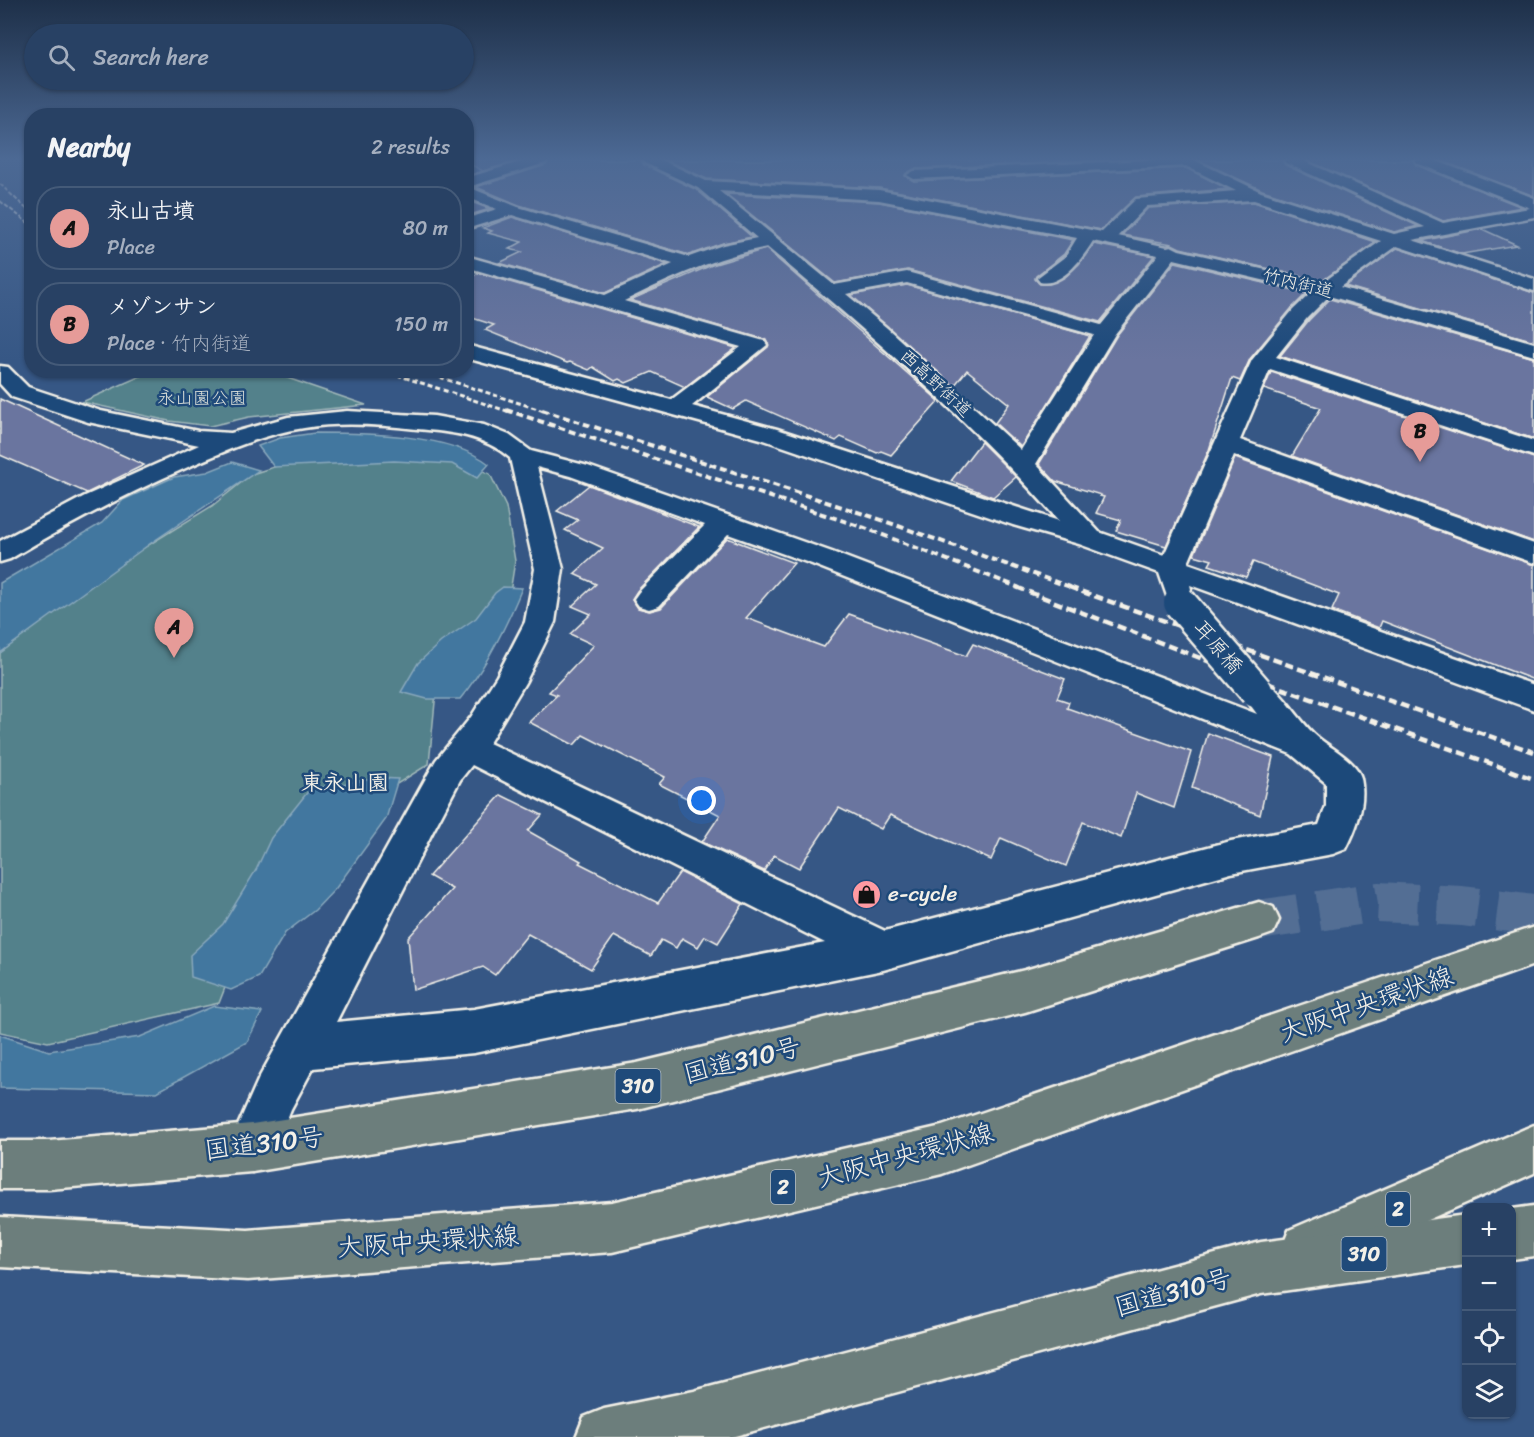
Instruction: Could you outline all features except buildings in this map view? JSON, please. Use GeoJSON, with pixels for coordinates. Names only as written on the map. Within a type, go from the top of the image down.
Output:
{"type":"FeatureCollection","features":[{"type":"Feature","properties":{"kind":"main road","name":"国道310号"},"geometry":{"type":"LineString","coordinates":[[0,1165],[49,1165],[252,1148],[637,1086],[1025,991],[1259,920]]}},
{"type":"Feature","properties":{"kind":"main road","name":"大阪中央環状線"},"geometry":{"type":"LineString","coordinates":[[0,1242],[248,1255],[612,1227],[942,1150],[1534,946]]}},
{"type":"Feature","properties":{"kind":"main road","name":"2"},"geometry":{"type":"LineString","coordinates":[[1261,1268],[1534,1149]]}},
{"type":"Feature","properties":{"kind":"main road"},"geometry":{"type":"LineString","coordinates":[[1516,1233],[1534,1231]]}},
{"type":"Feature","properties":{"kind":"main road","name":"国道310号"},"geometry":{"type":"LineString","coordinates":[[604,1437],[694,1419],[1261,1268],[1462,1241]]}},
{"type":"Feature","properties":{"kind":"street"},"geometry":{"type":"LineString","coordinates":[[569,227],[689,263]]}},
{"type":"Feature","properties":{"kind":"street","name":"西高野街道"},"geometry":{"type":"LineString","coordinates":[[753,227],[880,332],[1023,465],[1089,538],[1534,698]]}},
{"type":"Feature","properties":{"kind":"street","name":"竹内街道"},"geometry":{"type":"LineString","coordinates":[[1052,227],[1171,251],[1325,289],[1534,350]]}},
{"type":"Feature","properties":{"kind":"street"},"geometry":{"type":"LineString","coordinates":[[1106,238],[1117,227]]}},
{"type":"Feature","properties":{"kind":"street"},"geometry":{"type":"LineString","coordinates":[[1358,227],[1534,285]]}},
{"type":"Feature","properties":{"kind":"street"},"geometry":{"type":"LineString","coordinates":[[1172,568],[1263,360],[1300,314],[1325,289],[1396,239],[1446,227]]}},
{"type":"Feature","properties":{"kind":"street"},"geometry":{"type":"LineString","coordinates":[[1046,278],[1073,259],[1088,234]]}},
{"type":"Feature","properties":{"kind":"street"},"geometry":{"type":"LineString","coordinates":[[608,301],[689,263],[729,249],[770,241]]}},
{"type":"Feature","properties":{"kind":"street"},"geometry":{"type":"LineString","coordinates":[[1023,465],[1106,332],[1171,251]]}},
{"type":"Feature","properties":{"kind":"street"},"geometry":{"type":"LineString","coordinates":[[474,263],[757,345],[675,408]]}},
{"type":"Feature","properties":{"kind":"street"},"geometry":{"type":"LineString","coordinates":[[831,291],[907,277],[1106,332]]}},
{"type":"Feature","properties":{"kind":"street"},"geometry":{"type":"LineString","coordinates":[[474,353],[769,434],[1022,519],[1089,538]]}},
{"type":"Feature","properties":{"kind":"street"},"geometry":{"type":"LineString","coordinates":[[1263,360],[1534,449]]}},
{"type":"Feature","properties":{"kind":"street"},"geometry":{"type":"LineString","coordinates":[[0,372],[20,392],[96,417],[198,438],[233,441]]}},
{"type":"Feature","properties":{"kind":"street"},"geometry":{"type":"LineString","coordinates":[[0,553],[33,533],[145,477],[233,441],[280,426],[304,421],[373,417],[433,422],[469,429],[500,440],[513,447],[522,456],[579,471],[822,558],[1302,744],[1343,777],[1344,806],[1333,838],[1231,857],[883,951],[474,1031],[301,1047]]}},
{"type":"Feature","properties":{"kind":"street"},"geometry":{"type":"LineString","coordinates":[[1227,444],[1534,554]]}},
{"type":"Feature","properties":{"kind":"street"},"geometry":{"type":"LineString","coordinates":[[252,1148],[274,1094],[420,820],[448,770],[510,681],[540,622],[549,569],[522,456]]}},
{"type":"Feature","properties":{"kind":"street"},"geometry":{"type":"LineString","coordinates":[[649,599],[723,523]]}},
{"type":"Feature","properties":{"kind":"street","name":"耳原橋"},"geometry":{"type":"LineString","coordinates":[[1172,568],[1180,603],[1302,744]]}},
{"type":"Feature","properties":{"kind":"street"},"geometry":{"type":"LineString","coordinates":[[466,747],[883,951]]}},
{"type":"Feature","properties":{"kind":"green space","name":"永山園公園"},"geometry":{"type":"Polygon","coordinates":[[[136,378],[287,378],[366,405],[249,417],[210,426],[169,421],[82,402],[136,378]]]}},
{"type":"Feature","properties":{"kind":"green space"},"geometry":{"type":"Polygon","coordinates":[[[436,449],[490,474],[506,507],[515,561],[507,611],[436,692],[429,764],[366,803],[246,934],[219,1003],[48,1042],[0,1032],[0,653],[129,557],[212,506],[252,474],[324,451],[436,449]]]}},
{"type":"Feature","properties":{"kind":"water"},"geometry":{"type":"Polygon","coordinates":[[[315,433],[357,433],[429,441],[452,446],[489,464],[477,478],[452,464],[394,461],[274,467],[258,446],[280,438],[315,433]]]}},
{"type":"Feature","properties":{"kind":"water"},"geometry":{"type":"Polygon","coordinates":[[[232,462],[259,470],[151,543],[0,653],[0,583],[102,523],[123,500],[174,477],[207,472],[232,462]]]}},
{"type":"Feature","properties":{"kind":"water"},"geometry":{"type":"Polygon","coordinates":[[[503,587],[522,588],[495,646],[460,699],[427,699],[401,692],[418,663],[441,642],[476,618],[495,593],[503,587]]]}},
{"type":"Feature","properties":{"kind":"water"},"geometry":{"type":"Polygon","coordinates":[[[379,778],[398,779],[386,819],[336,888],[315,910],[285,933],[259,977],[231,990],[191,977],[190,955],[223,924],[256,870],[271,838],[310,789],[379,778]]]}},
{"type":"Feature","properties":{"kind":"water"},"geometry":{"type":"Polygon","coordinates":[[[214,1006],[262,1012],[247,1042],[157,1092],[0,1088],[0,1035],[49,1051],[140,1037],[214,1006]]]}},
{"type":"Feature","properties":{"kind":"tunnel"},"geometry":{"type":"LineString","coordinates":[[1259,920],[1378,902],[1462,906],[1534,915]]}},
{"type":"Feature","properties":{"kind":"railway"},"geometry":{"type":"LineString","coordinates":[[406,378],[510,412]]}},
{"type":"Feature","properties":{"kind":"railway"},"geometry":{"type":"LineString","coordinates":[[442,378],[547,412]]}},
{"type":"Feature","properties":{"kind":"railway"},"geometry":{"type":"LineString","coordinates":[[506,410],[865,528],[1020,588]]}},
{"type":"Feature","properties":{"kind":"railway"},"geometry":{"type":"LineString","coordinates":[[542,410],[873,517],[1073,588]]}},
{"type":"Feature","properties":{"kind":"railway"},"geometry":{"type":"LineString","coordinates":[[1016,587],[1239,673],[1534,779]]}},
{"type":"Feature","properties":{"kind":"railway"},"geometry":{"type":"LineString","coordinates":[[1069,587],[1534,752]]}},
{"type":"Feature","properties":{"kind":"place","name":"メゾンサン"},"geometry":{"type":"Point","coordinates":[1420,462]}},
{"type":"Feature","properties":{"kind":"place","name":"永山古墳"},"geometry":{"type":"Point","coordinates":[174,658]}},
{"type":"Feature","properties":{"kind":"place","name":"e-cycle"},"geometry":{"type":"Point","coordinates":[867,894]}},
{"type":"Feature","properties":{"kind":"district","name":"東永山園"},"geometry":{"type":"Point","coordinates":[345,782]}}]}
